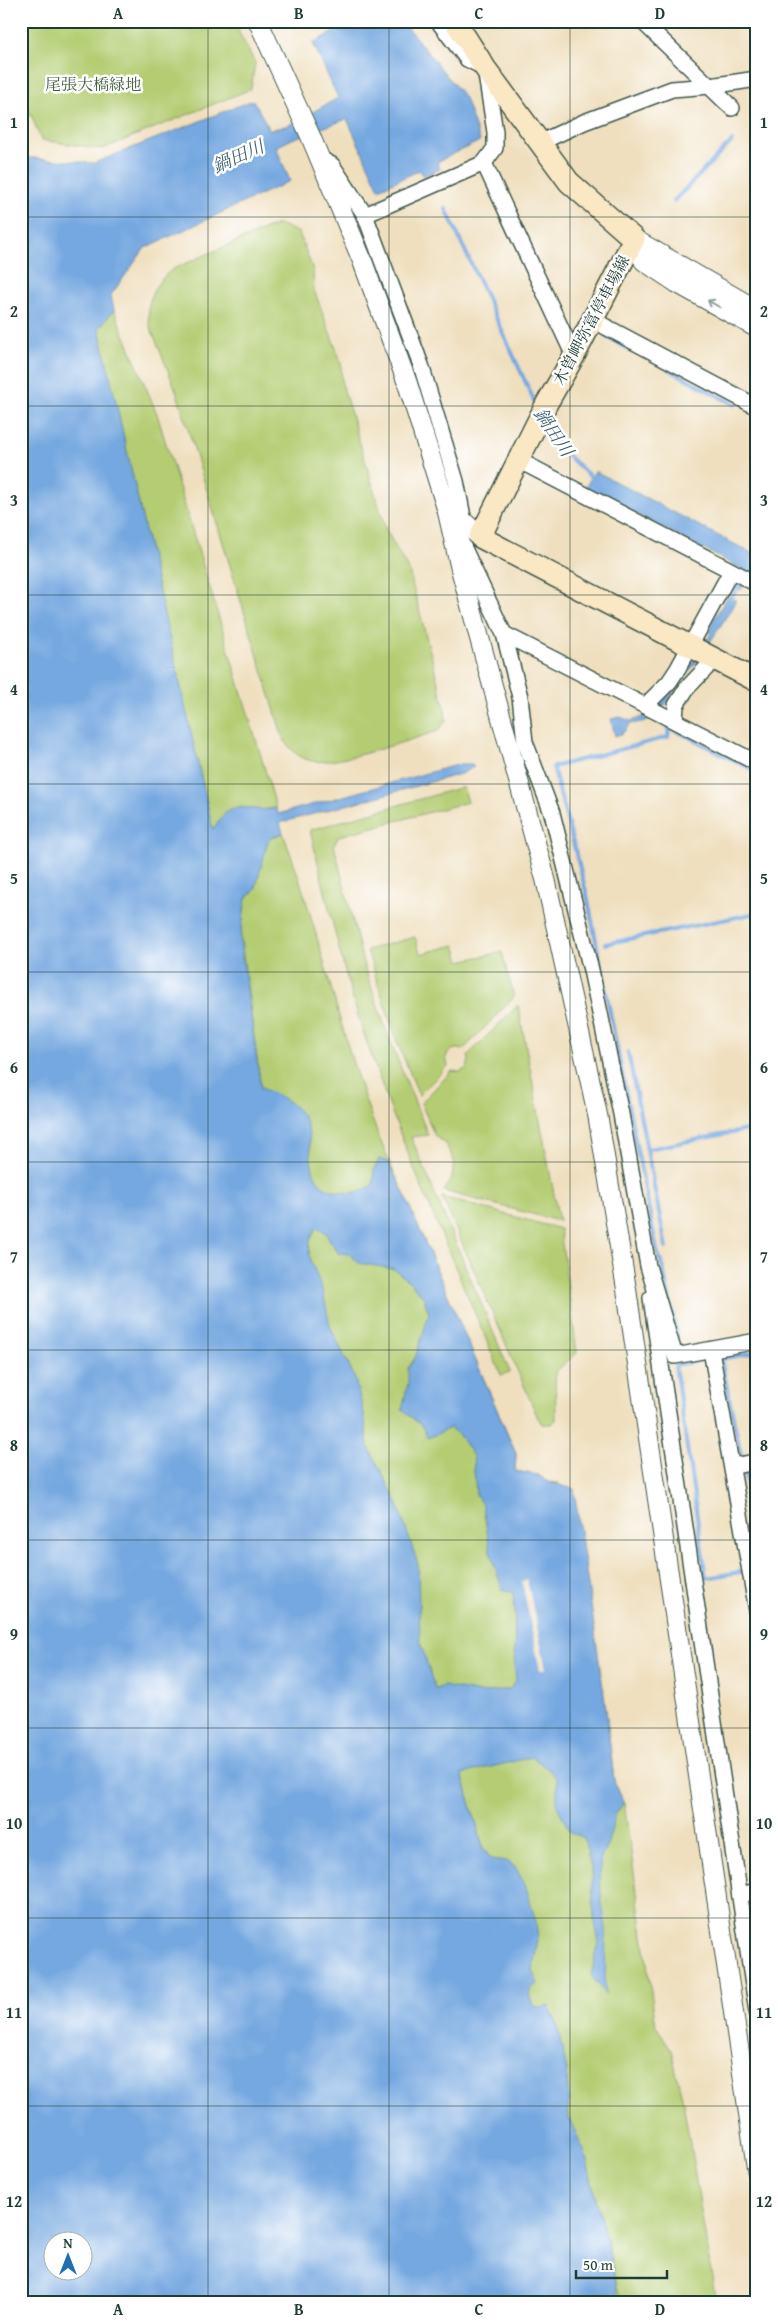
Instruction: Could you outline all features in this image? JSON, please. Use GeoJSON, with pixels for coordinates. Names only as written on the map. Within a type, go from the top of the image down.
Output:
{"type":"FeatureCollection","features":[{"type":"Feature","properties":{"kind":"main road","name":"木曽岬弥富停車場線"},"geometry":{"type":"LineString","coordinates":[[455,21],[485,68],[538,143],[569,182],[634,239],[591,318],[574,356],[547,403],[480,537]]}},
{"type":"Feature","properties":{"kind":"main road"},"geometry":{"type":"LineString","coordinates":[[480,537],[757,681]]}},
{"type":"Feature","properties":{"kind":"street"},"geometry":{"type":"LineString","coordinates":[[258,21],[310,135],[362,260],[407,382],[447,510],[460,567],[546,881],[598,1117],[649,1440],[757,2171]]}},
{"type":"Feature","properties":{"kind":"street"},"geometry":{"type":"LineString","coordinates":[[365,215],[484,164],[495,148],[495,132],[485,68],[467,59],[438,21]]}},
{"type":"Feature","properties":{"kind":"street"},"geometry":{"type":"LineString","coordinates":[[642,21],[732,108]]}},
{"type":"Feature","properties":{"kind":"street"},"geometry":{"type":"LineString","coordinates":[[538,143],[584,122],[672,89],[710,86],[757,78]]}},
{"type":"Feature","properties":{"kind":"street"},"geometry":{"type":"LineString","coordinates":[[319,158],[332,165],[365,215],[421,365],[456,481],[464,522]]}},
{"type":"Feature","properties":{"kind":"street"},"geometry":{"type":"LineString","coordinates":[[484,164],[574,356]]}},
{"type":"Feature","properties":{"kind":"street"},"geometry":{"type":"LineString","coordinates":[[634,239],[757,310]]}},
{"type":"Feature","properties":{"kind":"street"},"geometry":{"type":"LineString","coordinates":[[634,239],[644,261],[677,283],[757,328]]}},
{"type":"Feature","properties":{"kind":"street"},"geometry":{"type":"LineString","coordinates":[[591,318],[757,407]]}},
{"type":"Feature","properties":{"kind":"street"},"geometry":{"type":"LineString","coordinates":[[518,460],[755,584]]}},
{"type":"Feature","properties":{"kind":"street"},"geometry":{"type":"LineString","coordinates":[[447,510],[480,537]]}},
{"type":"Feature","properties":{"kind":"street"},"geometry":{"type":"LineString","coordinates":[[447,510],[504,634],[520,696],[525,742],[552,813],[591,970],[648,1266],[757,2012]]}},
{"type":"Feature","properties":{"kind":"street"},"geometry":{"type":"LineString","coordinates":[[658,713],[676,705],[687,688],[733,572]]}},
{"type":"Feature","properties":{"kind":"street"},"geometry":{"type":"LineString","coordinates":[[504,634],[757,763]]}},
{"type":"Feature","properties":{"kind":"street"},"geometry":{"type":"LineString","coordinates":[[658,713],[669,682],[701,652]]}},
{"type":"Feature","properties":{"kind":"street"},"geometry":{"type":"LineString","coordinates":[[648,1266],[676,1356],[757,1341]]}},
{"type":"Feature","properties":{"kind":"street"},"geometry":{"type":"LineString","coordinates":[[711,1350],[733,1466],[757,1611]]}},
{"type":"Feature","properties":{"kind":"street"},"geometry":{"type":"LineString","coordinates":[[733,1466],[757,1462]]}},
{"type":"Feature","properties":{"kind":"street"},"geometry":{"type":"LineString","coordinates":[[740,1895],[757,1891]]}},
{"type":"Feature","properties":{"kind":"green space","name":"尾張大橋緑地"},"geometry":{"type":"Polygon","coordinates":[[[21,21],[233,21],[255,63],[251,89],[102,149],[41,140],[21,89],[21,21]]]}},
{"type":"Feature","properties":{"kind":"green space"},"geometry":{"type":"Polygon","coordinates":[[[275,225],[282,225],[299,233],[313,270],[314,290],[341,362],[342,384],[386,530],[409,571],[445,709],[446,721],[438,731],[338,760],[312,761],[303,758],[283,738],[176,390],[150,326],[149,309],[152,294],[160,281],[173,269],[275,225]]]}},
{"type":"Feature","properties":{"kind":"green space"},"geometry":{"type":"Polygon","coordinates":[[[114,310],[157,414],[276,808],[257,810],[241,807],[213,830],[99,328],[114,310]]]}},
{"type":"Feature","properties":{"kind":"green space"},"geometry":{"type":"Polygon","coordinates":[[[463,787],[468,802],[339,836],[334,845],[364,966],[390,1041],[428,1135],[411,1137],[510,1372],[501,1375],[416,1172],[369,1049],[344,968],[310,830],[463,787]]]}},
{"type":"Feature","properties":{"kind":"green space"},"geometry":{"type":"Polygon","coordinates":[[[283,833],[302,886],[359,1082],[372,1119],[516,1454],[515,1471],[538,1475],[548,1482],[559,1483],[540,1686],[440,1706],[273,1178],[230,856],[283,833]]]}},
{"type":"Feature","properties":{"kind":"green space"},"geometry":{"type":"Polygon","coordinates":[[[415,937],[420,954],[455,945],[460,961],[502,952],[514,997],[463,1050],[455,1049],[449,1053],[446,1057],[448,1066],[419,1095],[396,1039],[367,950],[415,937]]]}},
{"type":"Feature","properties":{"kind":"green space"},"geometry":{"type":"Polygon","coordinates":[[[518,1005],[559,1221],[443,1191],[452,1178],[454,1160],[445,1143],[435,1136],[421,1103],[452,1071],[460,1072],[467,1068],[468,1055],[518,1005]]]}},
{"type":"Feature","properties":{"kind":"green space"},"geometry":{"type":"Polygon","coordinates":[[[442,1197],[560,1229],[577,1353],[555,1372],[556,1420],[552,1424],[542,1424],[538,1418],[442,1197]]]}},
{"type":"Feature","properties":{"kind":"green space"},"geometry":{"type":"Polygon","coordinates":[[[605,1701],[614,1781],[624,1803],[656,2026],[671,2049],[683,2102],[716,2302],[659,2302],[656,2299],[647,2302],[621,2302],[585,2153],[570,2130],[544,2036],[529,1995],[491,1859],[483,1848],[462,1774],[605,1701]]]}},
{"type":"Feature","properties":{"kind":"water"},"geometry":{"type":"Polygon","coordinates":[[[354,21],[402,21],[465,98],[480,141],[437,162],[440,169],[423,176],[420,170],[379,189],[347,119],[292,139],[276,147],[290,181],[145,248],[111,295],[114,310],[99,328],[213,829],[224,814],[234,809],[264,810],[276,808],[278,814],[460,764],[472,764],[474,767],[461,774],[280,823],[283,833],[272,837],[268,841],[255,890],[246,898],[240,941],[261,1088],[284,1098],[302,1115],[307,1125],[313,1170],[317,1179],[324,1186],[336,1191],[355,1192],[363,1190],[373,1185],[374,1170],[379,1159],[388,1162],[403,1191],[516,1454],[515,1471],[538,1475],[548,1482],[574,1489],[605,1701],[614,1781],[624,1803],[616,1813],[608,1843],[600,1861],[601,1897],[606,1928],[605,1994],[591,1975],[599,1942],[594,1918],[591,1868],[584,1838],[571,1833],[557,1806],[557,1779],[548,1769],[532,1757],[462,1774],[483,1848],[491,1859],[507,1861],[516,1868],[526,1887],[536,1922],[538,1940],[532,1970],[538,1984],[531,1988],[529,1995],[533,2005],[540,2008],[549,2006],[556,2020],[567,2071],[569,2118],[585,2153],[617,2287],[617,2302],[21,2302],[21,157],[94,163],[253,100],[270,130],[289,125],[338,98],[313,43],[354,21]],[[316,1228],[310,1241],[309,1255],[323,1292],[330,1326],[354,1376],[364,1413],[368,1446],[396,1500],[418,1564],[420,1641],[435,1689],[444,1686],[480,1693],[510,1689],[516,1680],[513,1593],[502,1589],[490,1551],[483,1506],[476,1495],[473,1456],[459,1435],[450,1428],[428,1438],[421,1425],[402,1410],[408,1383],[408,1368],[415,1358],[429,1314],[424,1298],[411,1283],[394,1269],[359,1263],[349,1254],[338,1253],[325,1232],[316,1228]]]}},
{"type":"Feature","properties":{"kind":"water"},"geometry":{"type":"Polygon","coordinates":[[[595,471],[757,556],[757,577],[750,573],[741,590],[733,586],[742,569],[585,488],[595,471]]]}},
{"type":"Feature","properties":{"kind":"water"},"geometry":{"type":"Polygon","coordinates":[[[728,596],[736,600],[729,612],[699,658],[660,711],[649,719],[630,724],[623,733],[615,736],[611,719],[620,717],[631,721],[651,714],[693,661],[710,635],[711,624],[728,596]]]}},
{"type":"Feature","properties":{"kind":"pier"},"geometry":{"type":"Polygon","coordinates":[[[527,1580],[546,1669],[540,1670],[522,1581],[527,1580]]]}},
{"type":"Feature","properties":{"kind":"waterway"},"geometry":{"type":"LineString","coordinates":[[674,201],[732,141]]}},
{"type":"Feature","properties":{"kind":"waterway","name":"鍋田川"},"geometry":{"type":"LineString","coordinates":[[446,209],[537,407]]}},
{"type":"Feature","properties":{"kind":"waterway"},"geometry":{"type":"LineString","coordinates":[[605,336],[634,352]]}},
{"type":"Feature","properties":{"kind":"waterway"},"geometry":{"type":"LineString","coordinates":[[650,359],[735,405]]}},
{"type":"Feature","properties":{"kind":"waterway","name":"鍋田川"},"geometry":{"type":"LineString","coordinates":[[545,422],[567,455],[593,479]]}},
{"type":"Feature","properties":{"kind":"waterway"},"geometry":{"type":"LineString","coordinates":[[730,600],[739,585]]}},
{"type":"Feature","properties":{"kind":"waterway"},"geometry":{"type":"LineString","coordinates":[[677,1337],[663,1268],[657,1251],[587,895],[553,767],[668,737],[669,727],[757,772]]}},
{"type":"Feature","properties":{"kind":"waterway"},"geometry":{"type":"LineString","coordinates":[[605,944],[757,913]]}},
{"type":"Feature","properties":{"kind":"waterway"},"geometry":{"type":"LineString","coordinates":[[628,1052],[666,1248]]}},
{"type":"Feature","properties":{"kind":"waterway"},"geometry":{"type":"LineString","coordinates":[[648,1149],[757,1128]]}},
{"type":"Feature","properties":{"kind":"waterway"},"geometry":{"type":"LineString","coordinates":[[742,1460],[721,1359],[757,1352]]}},
{"type":"Feature","properties":{"kind":"waterway"},"geometry":{"type":"LineString","coordinates":[[704,1360],[675,1365],[706,1578],[746,1571]]}},
{"type":"Feature","properties":{"kind":"waterway"},"geometry":{"type":"LineString","coordinates":[[744,1467],[757,1534]]}}]}
